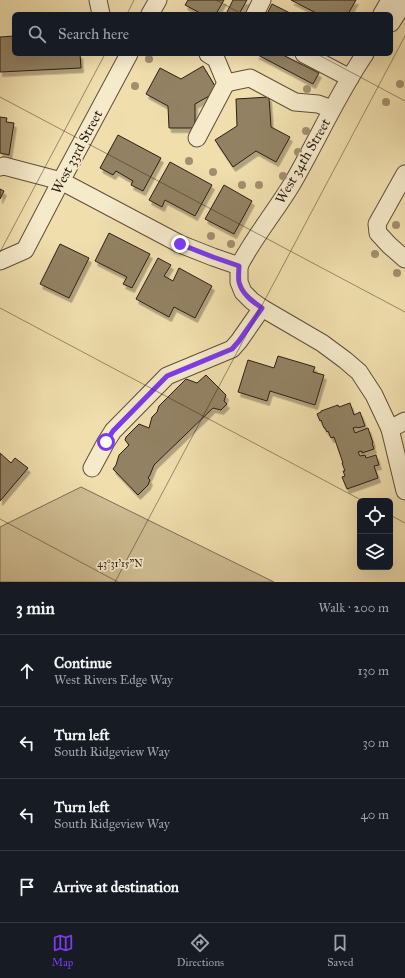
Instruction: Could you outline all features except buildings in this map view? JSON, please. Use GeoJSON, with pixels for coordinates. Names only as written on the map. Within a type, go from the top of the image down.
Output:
{"type":"FeatureCollection","features":[{"type":"Feature","properties":{"kind":"street"},"geometry":{"type":"LineString","coordinates":[[98,0],[101,12]]}},
{"type":"Feature","properties":{"kind":"street"},"geometry":{"type":"LineString","coordinates":[[256,12],[262,0]]}},
{"type":"Feature","properties":{"kind":"street"},"geometry":{"type":"LineString","coordinates":[[383,12],[390,0]]}},
{"type":"Feature","properties":{"kind":"street"},"geometry":{"type":"LineString","coordinates":[[393,20],[405,1]]}},
{"type":"Feature","properties":{"kind":"street","name":"West 33rd Street"},"geometry":{"type":"LineString","coordinates":[[0,261],[25,250],[128,56]]}},
{"type":"Feature","properties":{"kind":"street"},"geometry":{"type":"LineString","coordinates":[[211,56],[216,59],[226,84]]}},
{"type":"Feature","properties":{"kind":"street"},"geometry":{"type":"LineString","coordinates":[[308,56],[350,78]]}},
{"type":"Feature","properties":{"kind":"street","name":"West 34th Street"},"geometry":{"type":"LineString","coordinates":[[239,266],[291,184],[332,109],[364,56]]}},
{"type":"Feature","properties":{"kind":"street"},"geometry":{"type":"LineString","coordinates":[[197,138],[226,84],[250,78],[295,102],[318,104],[332,109]]}},
{"type":"Feature","properties":{"kind":"street"},"geometry":{"type":"LineString","coordinates":[[0,167],[4,166],[61,181],[180,244],[239,266],[239,282],[243,292],[252,301],[322,343],[359,372],[374,395],[390,429],[405,491]]}},
{"type":"Feature","properties":{"kind":"street"},"geometry":{"type":"LineString","coordinates":[[405,174],[377,224],[378,233],[405,259]]}},
{"type":"Feature","properties":{"kind":"street"},"geometry":{"type":"LineString","coordinates":[[92,468],[113,431],[167,376],[232,349],[262,308]]}},
{"type":"Feature","properties":{"kind":"street"},"geometry":{"type":"LineString","coordinates":[[390,429],[405,421]]}},
{"type":"Feature","properties":{"kind":"shaded area"},"geometry":{"type":"Polygon","coordinates":[[[81,487],[274,582],[0,582],[0,527],[81,487]]]}},
{"type":"Feature","properties":{"kind":"route"},"geometry":{"type":"LineString","coordinates":[[106,442],[113,431],[167,376],[232,349],[262,308],[243,292],[239,282],[239,266],[180,244]]}}]}
